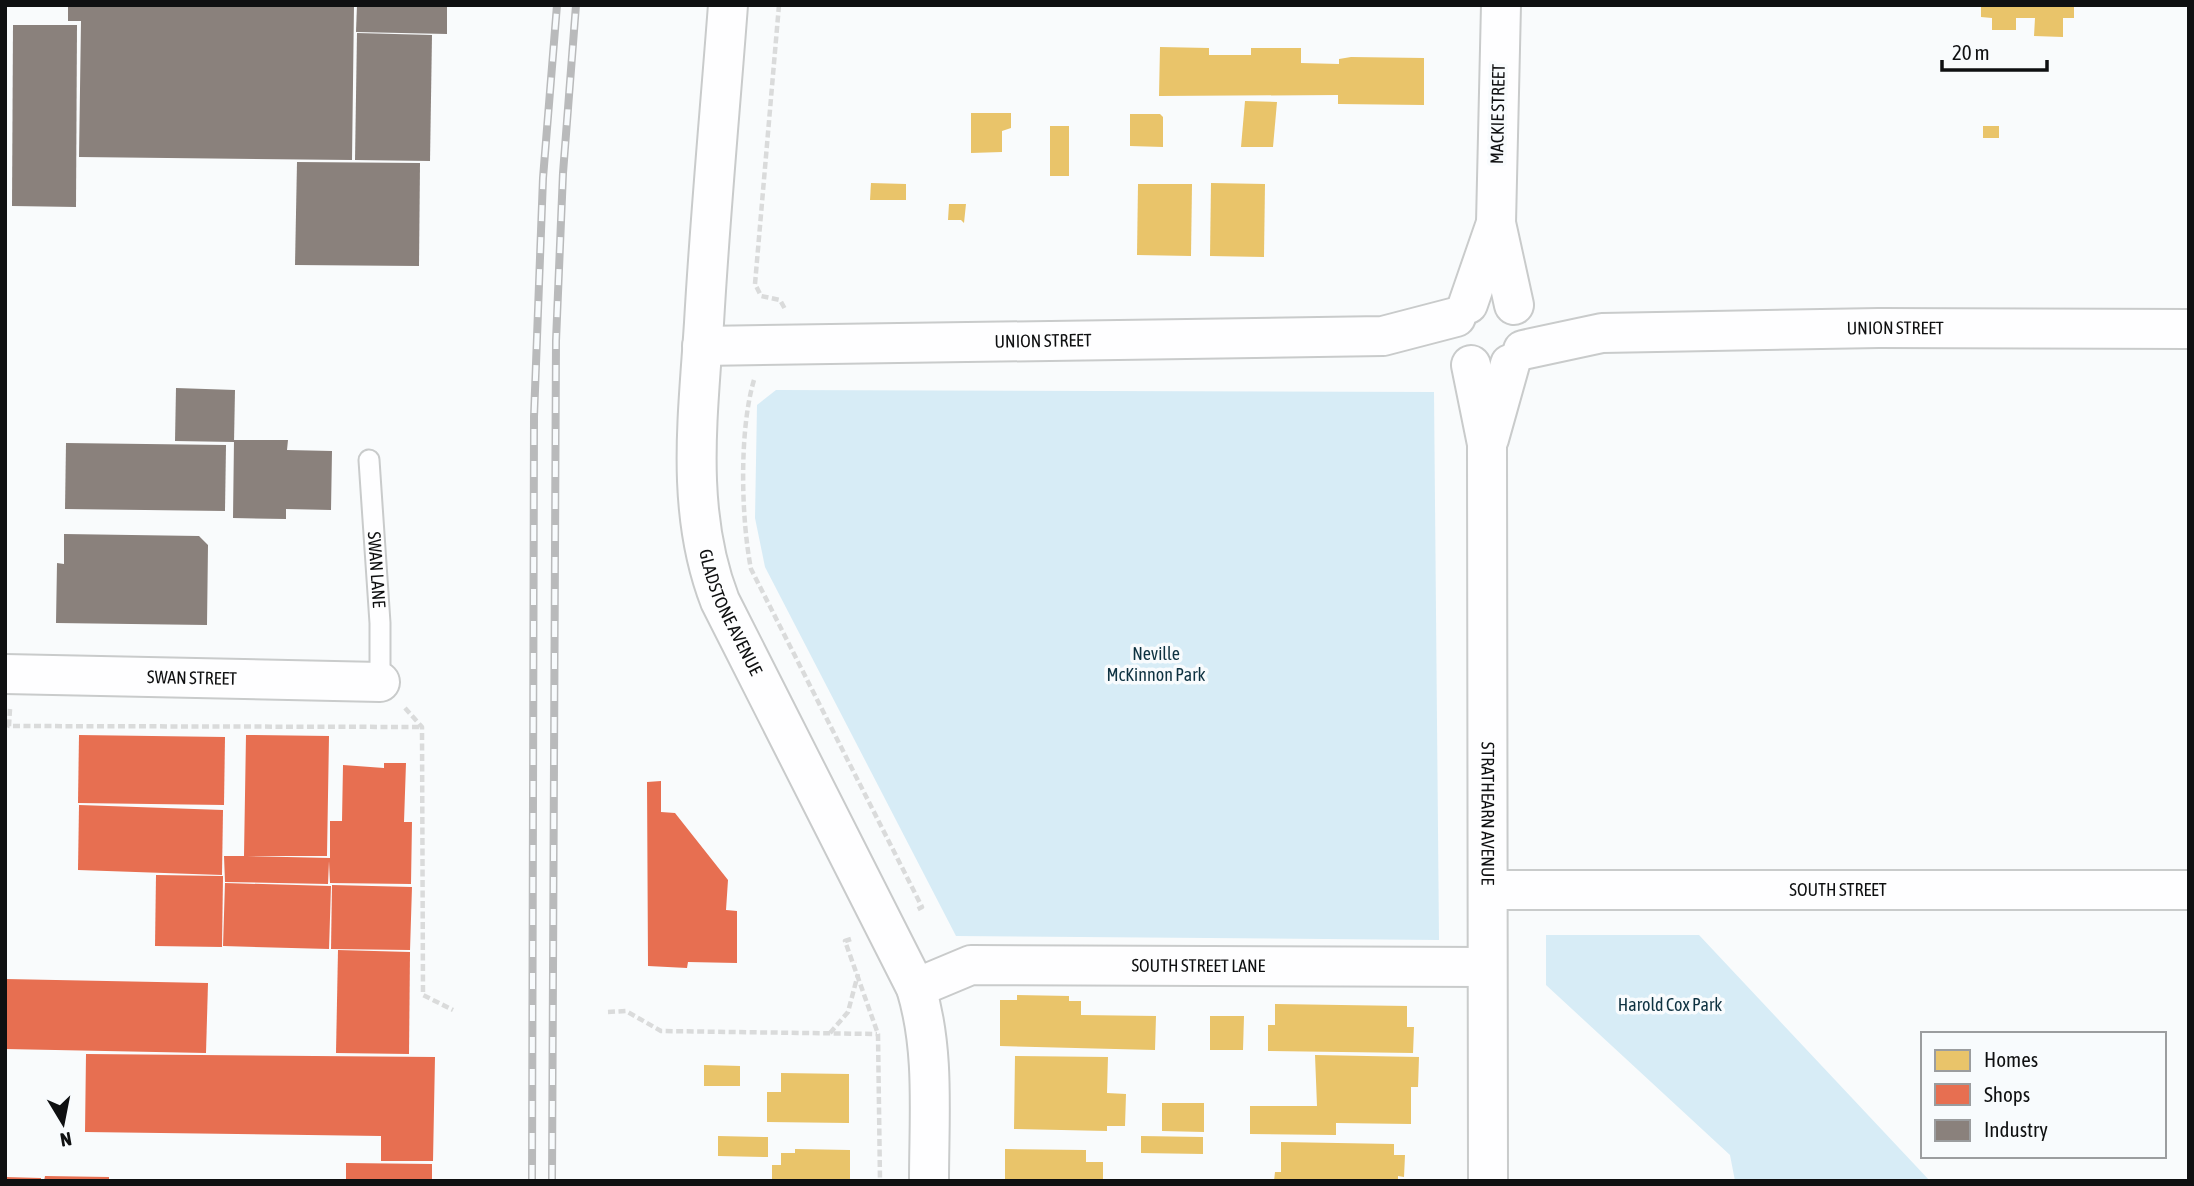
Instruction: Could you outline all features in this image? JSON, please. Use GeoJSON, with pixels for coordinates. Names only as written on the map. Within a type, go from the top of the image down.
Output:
{"type":"FeatureCollection","features":[{"type":"Feature","properties":{"kind":"street","name":"GLADSTONE AVENUE"},"geometry":{"type":"LineString","coordinates":[[729,5],[702,346],[698,511],[709,572],[733,628],[916,988],[929,1051],[929,1181]]}},
{"type":"Feature","properties":{"kind":"street","name":"MACKIE STREET"},"geometry":{"type":"LineString","coordinates":[[1496,223],[1501,5]]}},
{"type":"Feature","properties":{"kind":"street"},"geometry":{"type":"LineString","coordinates":[[1496,223],[1517,307],[1527,334],[1517,357],[1491,370],[1465,360],[1453,335],[1496,223]]}},
{"type":"Feature","properties":{"kind":"street"},"geometry":{"type":"LineString","coordinates":[[1462,311],[1476,299],[1494,296],[1517,307]]}},
{"type":"Feature","properties":{"kind":"street","name":"UNION STREET"},"geometry":{"type":"LineString","coordinates":[[1517,307],[1602,333]]}},
{"type":"Feature","properties":{"kind":"street","name":"UNION STREET"},"geometry":{"type":"LineString","coordinates":[[702,346],[1383,336],[1462,311]]}},
{"type":"Feature","properties":{"kind":"street","name":"UNION STREET"},"geometry":{"type":"LineString","coordinates":[[1517,357],[1602,333],[1879,327],[2189,329]]}},
{"type":"Feature","properties":{"kind":"street","name":"UNION STREET"},"geometry":{"type":"LineString","coordinates":[[1383,336],[1465,360]]}},
{"type":"Feature","properties":{"kind":"street","name":"STRATHEARN AVENUE"},"geometry":{"type":"LineString","coordinates":[[1488,444],[1517,357]]}},
{"type":"Feature","properties":{"kind":"street","name":"STRATHEARN AVENUE"},"geometry":{"type":"LineString","coordinates":[[1465,360],[1488,444],[1488,1181]]}},
{"type":"Feature","properties":{"kind":"street","name":"SWAN STREET"},"geometry":{"type":"LineString","coordinates":[[5,674],[380,682]]}},
{"type":"Feature","properties":{"kind":"street","name":"SOUTH STREET"},"geometry":{"type":"LineString","coordinates":[[1488,890],[2189,890]]}},
{"type":"Feature","properties":{"kind":"street","name":"SOUTH STREET LANE"},"geometry":{"type":"LineString","coordinates":[[916,988],[971,965],[1487,967]]}},
{"type":"Feature","properties":{"kind":"lane","name":"SWAN LANE"},"geometry":{"type":"LineString","coordinates":[[369,460],[380,623],[380,682]]}},
{"type":"Feature","properties":{"kind":"path"},"geometry":{"type":"LineString","coordinates":[[779,5],[755,284],[761,296],[780,300],[787,313]]}},
{"type":"Feature","properties":{"kind":"path"},"geometry":{"type":"LineString","coordinates":[[753,382],[746,417],[744,507],[751,569],[922,907]]}},
{"type":"Feature","properties":{"kind":"path"},"geometry":{"type":"LineString","coordinates":[[380,682],[422,727],[423,995],[453,1010]]}},
{"type":"Feature","properties":{"kind":"path"},"geometry":{"type":"LineString","coordinates":[[9,726],[422,727]]}},
{"type":"Feature","properties":{"kind":"path"},"geometry":{"type":"LineString","coordinates":[[831,1033],[848,1012],[858,973],[878,1034],[880,1181]]}},
{"type":"Feature","properties":{"kind":"path"},"geometry":{"type":"LineString","coordinates":[[608,1012],[626,1011],[661,1031],[878,1034]]}},
{"type":"Feature","properties":{"kind":"green space","name":"Neville McKinnon Park"},"geometry":{"type":"Polygon","coordinates":[[[776,390],[1434,392],[1439,940],[956,936],[765,567],[755,518],[757,405],[776,390]]]}},
{"type":"Feature","properties":{"kind":"green space","name":"Harold Cox Park"},"geometry":{"type":"Polygon","coordinates":[[[1546,935],[1699,935],[1930,1181],[1735,1181],[1730,1155],[1546,985],[1546,935]]]}},
{"type":"Feature","properties":{"kind":"building: Homes"},"geometry":{"type":"Polygon","coordinates":[[[1981,5],[2074,5],[2074,18],[2063,18],[2063,37],[2034,36],[2035,18],[2016,18],[2016,30],[1992,30],[1992,18],[1981,17],[1981,5]]]}},
{"type":"Feature","properties":{"kind":"building: Homes"},"geometry":{"type":"Polygon","coordinates":[[[1160,47],[1209,48],[1209,55],[1251,55],[1251,48],[1301,48],[1301,63],[1339,64],[1339,59],[1351,57],[1424,58],[1424,105],[1338,104],[1338,95],[1159,96],[1160,47]]]}},
{"type":"Feature","properties":{"kind":"building: Homes"},"geometry":{"type":"Polygon","coordinates":[[[1245,101],[1277,102],[1273,147],[1241,147],[1245,101]]]}},
{"type":"Feature","properties":{"kind":"building: Homes"},"geometry":{"type":"Polygon","coordinates":[[[971,113],[1011,113],[1011,128],[1002,131],[1002,152],[971,153],[971,113]]]}},
{"type":"Feature","properties":{"kind":"building: Homes"},"geometry":{"type":"Polygon","coordinates":[[[1130,114],[1160,114],[1163,117],[1163,147],[1130,146],[1130,114]]]}},
{"type":"Feature","properties":{"kind":"building: Homes"},"geometry":{"type":"Polygon","coordinates":[[[1050,126],[1069,126],[1069,176],[1050,176],[1050,126]]]}},
{"type":"Feature","properties":{"kind":"building: Homes"},"geometry":{"type":"Polygon","coordinates":[[[1983,126],[1999,126],[1999,138],[1983,138],[1983,126]]]}},
{"type":"Feature","properties":{"kind":"building: Homes"},"geometry":{"type":"Polygon","coordinates":[[[871,183],[906,184],[906,200],[870,200],[871,183]]]}},
{"type":"Feature","properties":{"kind":"building: Homes"},"geometry":{"type":"Polygon","coordinates":[[[1211,183],[1265,184],[1264,257],[1210,256],[1211,183]]]}},
{"type":"Feature","properties":{"kind":"building: Homes"},"geometry":{"type":"Polygon","coordinates":[[[1138,184],[1192,184],[1191,256],[1137,255],[1138,184]]]}},
{"type":"Feature","properties":{"kind":"building: Homes"},"geometry":{"type":"Polygon","coordinates":[[[949,204],[966,204],[964,223],[961,220],[948,220],[949,204]]]}},
{"type":"Feature","properties":{"kind":"building: Homes"},"geometry":{"type":"Polygon","coordinates":[[[1017,995],[1069,996],[1069,1001],[1081,1001],[1081,1015],[1156,1016],[1155,1050],[1000,1046],[1000,1000],[1017,1000],[1017,995]]]}},
{"type":"Feature","properties":{"kind":"building: Homes"},"geometry":{"type":"Polygon","coordinates":[[[1275,1004],[1407,1006],[1407,1027],[1414,1027],[1413,1053],[1268,1051],[1268,1025],[1275,1025],[1275,1004]]]}},
{"type":"Feature","properties":{"kind":"building: Homes"},"geometry":{"type":"Polygon","coordinates":[[[1210,1016],[1244,1016],[1243,1050],[1210,1050],[1210,1016]]]}},
{"type":"Feature","properties":{"kind":"building: Homes"},"geometry":{"type":"Polygon","coordinates":[[[1315,1055],[1419,1057],[1418,1087],[1411,1087],[1411,1124],[1336,1123],[1336,1135],[1250,1134],[1250,1106],[1317,1106],[1315,1055]]]}},
{"type":"Feature","properties":{"kind":"building: Homes"},"geometry":{"type":"Polygon","coordinates":[[[1015,1056],[1108,1057],[1107,1093],[1126,1094],[1125,1126],[1107,1126],[1107,1131],[1014,1129],[1015,1056]]]}},
{"type":"Feature","properties":{"kind":"building: Homes"},"geometry":{"type":"Polygon","coordinates":[[[704,1065],[740,1066],[740,1086],[704,1086],[704,1065]]]}},
{"type":"Feature","properties":{"kind":"building: Homes"},"geometry":{"type":"Polygon","coordinates":[[[781,1073],[849,1074],[849,1123],[767,1122],[767,1092],[781,1092],[781,1073]]]}},
{"type":"Feature","properties":{"kind":"building: Homes"},"geometry":{"type":"Polygon","coordinates":[[[1162,1103],[1204,1103],[1204,1132],[1162,1131],[1162,1103]]]}},
{"type":"Feature","properties":{"kind":"building: Homes"},"geometry":{"type":"Polygon","coordinates":[[[718,1136],[768,1137],[768,1157],[718,1156],[718,1136]]]}},
{"type":"Feature","properties":{"kind":"building: Homes"},"geometry":{"type":"Polygon","coordinates":[[[1141,1136],[1203,1137],[1203,1154],[1141,1153],[1141,1136]]]}},
{"type":"Feature","properties":{"kind":"building: Homes"},"geometry":{"type":"Polygon","coordinates":[[[1281,1142],[1394,1144],[1394,1155],[1405,1155],[1404,1177],[1398,1176],[1398,1181],[1274,1181],[1275,1172],[1281,1172],[1281,1142]]]}},
{"type":"Feature","properties":{"kind":"building: Homes"},"geometry":{"type":"Polygon","coordinates":[[[795,1149],[850,1150],[850,1181],[772,1181],[772,1165],[781,1165],[781,1153],[795,1153],[795,1149]]]}},
{"type":"Feature","properties":{"kind":"building: Homes"},"geometry":{"type":"Polygon","coordinates":[[[1005,1149],[1086,1150],[1086,1162],[1103,1162],[1103,1181],[1005,1181],[1005,1149]]]}},
{"type":"Feature","properties":{"kind":"building: Shops"},"geometry":{"type":"Polygon","coordinates":[[[79,735],[225,737],[224,805],[78,803],[79,735]]]}},
{"type":"Feature","properties":{"kind":"building: Shops"},"geometry":{"type":"Polygon","coordinates":[[[246,735],[329,736],[327,856],[247,856],[330,858],[330,821],[342,821],[343,765],[384,768],[384,763],[406,763],[404,822],[412,822],[411,884],[330,883],[329,861],[328,884],[225,882],[224,856],[244,856],[246,735]]]}},
{"type":"Feature","properties":{"kind":"building: Shops"},"geometry":{"type":"Polygon","coordinates":[[[661,781],[661,812],[675,813],[728,880],[726,910],[737,911],[737,963],[688,962],[687,968],[648,966],[647,782],[661,781]]]}},
{"type":"Feature","properties":{"kind":"building: Shops"},"geometry":{"type":"Polygon","coordinates":[[[79,805],[223,810],[222,875],[78,870],[79,805]]]}},
{"type":"Feature","properties":{"kind":"building: Shops"},"geometry":{"type":"Polygon","coordinates":[[[156,875],[223,876],[222,947],[155,946],[156,875]]]}},
{"type":"Feature","properties":{"kind":"building: Shops"},"geometry":{"type":"Polygon","coordinates":[[[225,883],[331,886],[329,949],[223,946],[225,883]]]}},
{"type":"Feature","properties":{"kind":"building: Shops"},"geometry":{"type":"Polygon","coordinates":[[[332,885],[412,887],[410,950],[331,949],[332,885]]]}},
{"type":"Feature","properties":{"kind":"building: Shops"},"geometry":{"type":"Polygon","coordinates":[[[338,950],[410,952],[409,1054],[336,1053],[338,950]]]}},
{"type":"Feature","properties":{"kind":"building: Shops"},"geometry":{"type":"Polygon","coordinates":[[[5,979],[208,983],[206,1053],[5,1049],[5,979]]]}},
{"type":"Feature","properties":{"kind":"building: Shops"},"geometry":{"type":"Polygon","coordinates":[[[86,1054],[435,1057],[433,1161],[381,1161],[381,1136],[85,1132],[86,1054]]]}},
{"type":"Feature","properties":{"kind":"building: Shops"},"geometry":{"type":"Polygon","coordinates":[[[346,1163],[432,1164],[432,1181],[346,1181],[346,1163]]]}},
{"type":"Feature","properties":{"kind":"building: Shops"},"geometry":{"type":"Polygon","coordinates":[[[45,1176],[109,1177],[109,1181],[44,1181],[45,1176]]]}},
{"type":"Feature","properties":{"kind":"building: Shops"},"geometry":{"type":"Polygon","coordinates":[[[5,1177],[41,1178],[41,1181],[5,1181],[5,1177]]]}},
{"type":"Feature","properties":{"kind":"building: Industry"},"geometry":{"type":"Polygon","coordinates":[[[68,5],[354,5],[352,160],[79,157],[81,21],[68,21],[68,5]]]}},
{"type":"Feature","properties":{"kind":"building: Industry"},"geometry":{"type":"Polygon","coordinates":[[[357,5],[447,5],[447,34],[356,32],[357,5]]]}},
{"type":"Feature","properties":{"kind":"building: Industry"},"geometry":{"type":"Polygon","coordinates":[[[13,25],[77,25],[76,207],[12,206],[13,25]]]}},
{"type":"Feature","properties":{"kind":"building: Industry"},"geometry":{"type":"Polygon","coordinates":[[[357,33],[432,35],[430,161],[355,160],[357,33]]]}},
{"type":"Feature","properties":{"kind":"building: Industry"},"geometry":{"type":"Polygon","coordinates":[[[297,162],[420,163],[419,266],[295,265],[297,162]]]}},
{"type":"Feature","properties":{"kind":"building: Industry"},"geometry":{"type":"Polygon","coordinates":[[[176,388],[235,390],[234,442],[175,441],[176,388]]]}},
{"type":"Feature","properties":{"kind":"building: Industry"},"geometry":{"type":"Polygon","coordinates":[[[234,440],[288,440],[287,450],[332,451],[331,510],[286,509],[286,519],[233,518],[234,440]]]}},
{"type":"Feature","properties":{"kind":"building: Industry"},"geometry":{"type":"Polygon","coordinates":[[[66,443],[226,445],[225,511],[65,509],[66,443]]]}},
{"type":"Feature","properties":{"kind":"building: Industry"},"geometry":{"type":"Polygon","coordinates":[[[64,534],[199,536],[208,545],[207,625],[56,623],[57,563],[64,564],[64,534]]]}},
{"type":"Feature","properties":{"kind":"railway"},"geometry":{"type":"LineString","coordinates":[[532,1181],[534,417],[543,178],[557,5]]}},
{"type":"Feature","properties":{"kind":"railway"},"geometry":{"type":"LineString","coordinates":[[552,1181],[556,341],[563,173],[576,5]]}}]}
